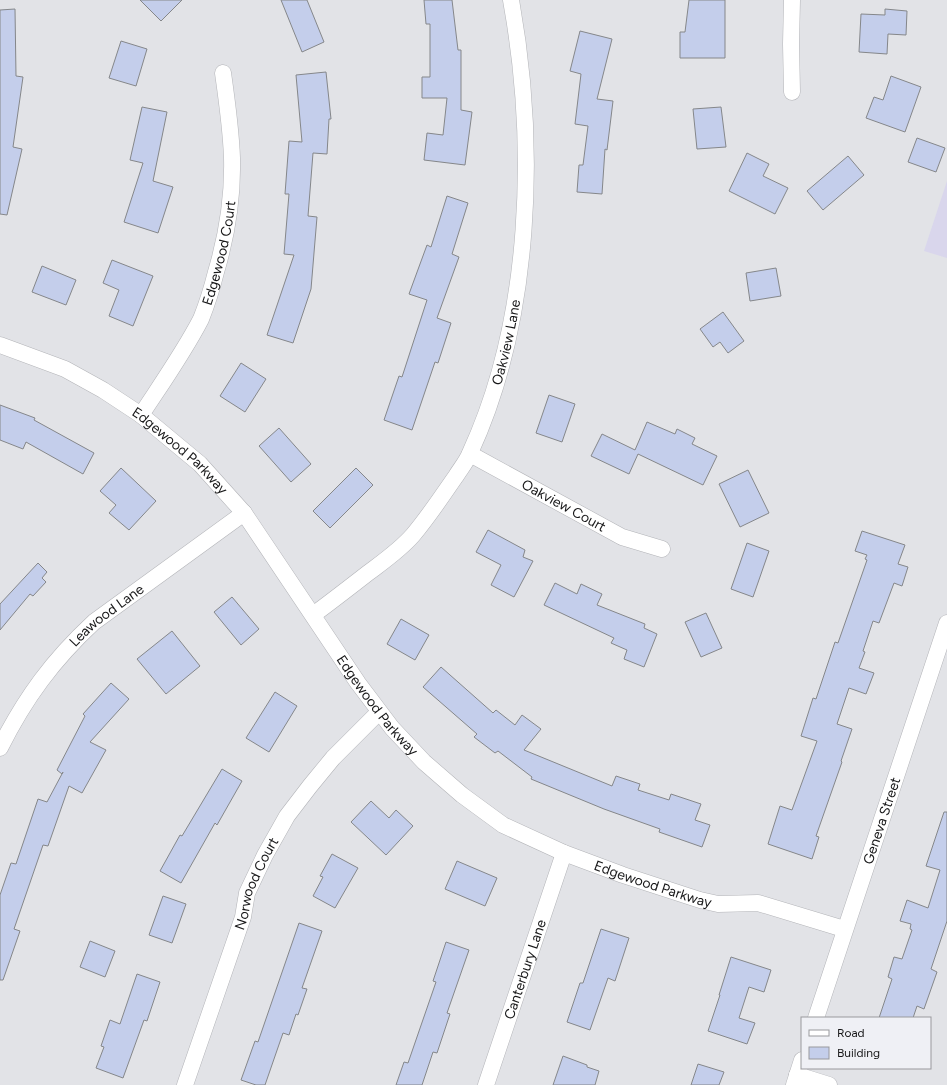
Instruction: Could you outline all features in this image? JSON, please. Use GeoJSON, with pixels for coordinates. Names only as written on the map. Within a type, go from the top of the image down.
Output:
{"type":"FeatureCollection","features":[{"type":"Feature","properties":{"kind":"street","name":"Oakview Lane"},"geometry":{"type":"LineString","coordinates":[[313,615],[398,550],[436,507],[470,454],[491,402],[501,369],[512,322],[521,252],[525,201],[523,97],[519,42],[511,0]]}},
{"type":"Feature","properties":{"kind":"street"},"geometry":{"type":"LineString","coordinates":[[792,0],[792,92]]}},
{"type":"Feature","properties":{"kind":"street","name":"Edgewood Court"},"geometry":{"type":"LineString","coordinates":[[141,415],[175,363],[201,318],[223,249],[229,218],[232,158],[230,125],[223,73]]}},
{"type":"Feature","properties":{"kind":"street","name":"Edgewood Parkway"},"geometry":{"type":"LineString","coordinates":[[0,345],[65,369],[103,390],[141,415],[200,464],[244,513],[378,712],[408,746],[462,795],[503,825],[564,853],[623,875],[700,900],[718,904],[758,902],[844,929]]}},
{"type":"Feature","properties":{"kind":"street","name":"Oakview Court"},"geometry":{"type":"LineString","coordinates":[[470,454],[622,537],[662,549]]}},
{"type":"Feature","properties":{"kind":"street","name":"Leawood Lane"},"geometry":{"type":"LineString","coordinates":[[0,748],[29,696],[51,667],[94,622],[244,513]]}},
{"type":"Feature","properties":{"kind":"street","name":"Geneva Street"},"geometry":{"type":"LineString","coordinates":[[816,1017],[844,929],[947,623]]}},
{"type":"Feature","properties":{"kind":"street","name":"Norwood Court"},"geometry":{"type":"LineString","coordinates":[[185,1085],[243,916],[247,893],[265,855],[287,816],[310,786],[333,758],[378,712]]}},
{"type":"Feature","properties":{"kind":"street","name":"Canterbury Lane"},"geometry":{"type":"LineString","coordinates":[[486,1085],[564,853]]}},
{"type":"Feature","properties":{"kind":"street"},"geometry":{"type":"LineString","coordinates":[[798,1073],[830,1085]]}},
{"type":"Feature","properties":{"kind":"shaded area"},"geometry":{"type":"Polygon","coordinates":[[[947,181],[947,258],[924,251],[947,181]]]}},
{"type":"Feature","properties":{"kind":"building"},"geometry":{"type":"Polygon","coordinates":[[[140,0],[182,0],[161,21],[140,0]]]}},
{"type":"Feature","properties":{"kind":"building"},"geometry":{"type":"Polygon","coordinates":[[[281,0],[307,0],[324,42],[302,52],[281,0]]]}},
{"type":"Feature","properties":{"kind":"building"},"geometry":{"type":"Polygon","coordinates":[[[424,0],[452,0],[458,50],[461,50],[461,110],[472,112],[465,165],[424,160],[427,133],[443,135],[447,98],[422,98],[422,77],[430,77],[430,24],[426,24],[424,0]]]}},
{"type":"Feature","properties":{"kind":"building"},"geometry":{"type":"Polygon","coordinates":[[[689,0],[725,0],[725,58],[680,58],[680,32],[685,32],[689,0]]]}},
{"type":"Feature","properties":{"kind":"building"},"geometry":{"type":"Polygon","coordinates":[[[15,9],[16,76],[23,77],[13,147],[22,149],[7,215],[0,214],[0,10],[15,9]]]}},
{"type":"Feature","properties":{"kind":"building"},"geometry":{"type":"Polygon","coordinates":[[[885,9],[907,11],[906,35],[888,34],[887,54],[859,52],[861,14],[885,15],[885,9]]]}},
{"type":"Feature","properties":{"kind":"building"},"geometry":{"type":"Polygon","coordinates":[[[580,31],[612,39],[597,99],[613,101],[607,150],[605,149],[602,194],[577,192],[579,165],[583,165],[588,126],[575,124],[581,74],[570,71],[580,31]]]}},
{"type":"Feature","properties":{"kind":"building"},"geometry":{"type":"Polygon","coordinates":[[[121,41],[147,49],[136,86],[109,78],[121,41]]]}},
{"type":"Feature","properties":{"kind":"building"},"geometry":{"type":"Polygon","coordinates":[[[326,72],[331,119],[329,119],[327,154],[313,153],[308,216],[317,217],[311,289],[293,343],[267,335],[294,255],[284,254],[289,194],[285,194],[289,141],[302,142],[296,75],[326,72]]]}},
{"type":"Feature","properties":{"kind":"building"},"geometry":{"type":"Polygon","coordinates":[[[891,76],[921,87],[905,132],[866,118],[874,97],[883,100],[891,76]]]}},
{"type":"Feature","properties":{"kind":"building"},"geometry":{"type":"Polygon","coordinates":[[[142,107],[167,112],[153,181],[173,187],[158,233],[124,222],[143,163],[130,160],[142,107]]]}},
{"type":"Feature","properties":{"kind":"building"},"geometry":{"type":"Polygon","coordinates":[[[721,107],[726,147],[697,149],[693,109],[721,107]]]}},
{"type":"Feature","properties":{"kind":"building"},"geometry":{"type":"Polygon","coordinates":[[[917,138],[945,148],[936,172],[908,162],[917,138]]]}},
{"type":"Feature","properties":{"kind":"building"},"geometry":{"type":"Polygon","coordinates":[[[747,153],[769,164],[763,176],[788,188],[775,214],[729,191],[747,153]]]}},
{"type":"Feature","properties":{"kind":"building"},"geometry":{"type":"Polygon","coordinates":[[[848,156],[864,175],[823,210],[807,191],[848,156]]]}},
{"type":"Feature","properties":{"kind":"building"},"geometry":{"type":"Polygon","coordinates":[[[447,196],[468,203],[452,254],[459,257],[437,318],[451,323],[438,363],[435,362],[412,430],[384,420],[399,376],[402,377],[427,300],[409,294],[427,245],[431,247],[447,196]]]}},
{"type":"Feature","properties":{"kind":"building"},"geometry":{"type":"Polygon","coordinates":[[[112,260],[153,276],[133,326],[109,316],[119,290],[103,283],[112,260]]]}},
{"type":"Feature","properties":{"kind":"building"},"geometry":{"type":"Polygon","coordinates":[[[42,266],[76,280],[66,305],[32,292],[42,266]]]}},
{"type":"Feature","properties":{"kind":"building"},"geometry":{"type":"Polygon","coordinates":[[[776,268],[781,296],[750,301],[746,273],[776,268]]]}},
{"type":"Feature","properties":{"kind":"building"},"geometry":{"type":"Polygon","coordinates":[[[723,312],[744,341],[728,353],[720,342],[713,347],[700,329],[723,312]]]}},
{"type":"Feature","properties":{"kind":"building"},"geometry":{"type":"Polygon","coordinates":[[[241,363],[266,379],[245,412],[220,396],[241,363]]]}},
{"type":"Feature","properties":{"kind":"building"},"geometry":{"type":"Polygon","coordinates":[[[549,395],[575,404],[562,442],[536,433],[549,395]]]}},
{"type":"Feature","properties":{"kind":"building"},"geometry":{"type":"Polygon","coordinates":[[[0,405],[35,418],[34,420],[94,453],[83,474],[26,442],[23,449],[0,440],[0,405]]]}},
{"type":"Feature","properties":{"kind":"building"},"geometry":{"type":"Polygon","coordinates":[[[647,422],[675,434],[677,429],[695,438],[692,444],[717,456],[703,485],[638,454],[629,474],[591,456],[602,434],[635,450],[647,422]]]}},
{"type":"Feature","properties":{"kind":"building"},"geometry":{"type":"Polygon","coordinates":[[[279,428],[311,464],[291,482],[259,446],[279,428]]]}},
{"type":"Feature","properties":{"kind":"building"},"geometry":{"type":"Polygon","coordinates":[[[121,468],[156,501],[129,530],[109,513],[116,505],[100,491],[121,468]]]}},
{"type":"Feature","properties":{"kind":"building"},"geometry":{"type":"Polygon","coordinates":[[[356,468],[373,485],[330,528],[313,511],[356,468]]]}},
{"type":"Feature","properties":{"kind":"building"},"geometry":{"type":"Polygon","coordinates":[[[748,470],[769,513],[740,527],[719,484],[748,470]]]}},
{"type":"Feature","properties":{"kind":"building"},"geometry":{"type":"Polygon","coordinates":[[[488,530],[525,550],[523,557],[533,561],[514,597],[491,585],[501,565],[476,552],[488,530]]]}},
{"type":"Feature","properties":{"kind":"building"},"geometry":{"type":"Polygon","coordinates":[[[862,531],[905,545],[898,564],[908,567],[902,586],[894,583],[879,623],[873,621],[863,651],[865,652],[859,668],[874,673],[866,694],[849,688],[837,724],[852,729],[816,836],[819,837],[812,859],[768,844],[780,806],[792,810],[817,741],[801,736],[813,698],[816,699],[835,642],[838,643],[867,560],[865,559],[867,555],[855,551],[862,531]]]}},
{"type":"Feature","properties":{"kind":"building"},"geometry":{"type":"Polygon","coordinates":[[[747,543],[769,551],[753,597],[731,589],[747,543]]]}},
{"type":"Feature","properties":{"kind":"building"},"geometry":{"type":"Polygon","coordinates":[[[38,563],[47,572],[42,578],[46,582],[33,596],[30,594],[0,630],[0,604],[38,563]]]}},
{"type":"Feature","properties":{"kind":"building"},"geometry":{"type":"Polygon","coordinates":[[[555,583],[577,594],[581,584],[602,594],[597,605],[645,624],[644,628],[657,634],[644,667],[624,659],[627,650],[611,643],[614,638],[544,605],[555,583]]]}},
{"type":"Feature","properties":{"kind":"building"},"geometry":{"type":"Polygon","coordinates":[[[232,597],[259,629],[241,645],[214,612],[232,597]]]}},
{"type":"Feature","properties":{"kind":"building"},"geometry":{"type":"Polygon","coordinates":[[[706,613],[722,648],[701,657],[685,622],[706,613]]]}},
{"type":"Feature","properties":{"kind":"building"},"geometry":{"type":"Polygon","coordinates":[[[401,619],[429,635],[415,660],[387,644],[401,619]]]}},
{"type":"Feature","properties":{"kind":"building"},"geometry":{"type":"Polygon","coordinates":[[[172,631],[200,666],[166,694],[137,659],[172,631]]]}},
{"type":"Feature","properties":{"kind":"building"},"geometry":{"type":"Polygon","coordinates":[[[441,667],[493,713],[496,710],[515,725],[522,715],[541,729],[524,750],[612,786],[616,776],[640,784],[638,790],[669,800],[671,794],[701,804],[695,820],[710,825],[702,847],[659,832],[660,829],[604,809],[531,779],[532,777],[498,751],[495,753],[474,737],[477,734],[423,687],[441,667]]]}},
{"type":"Feature","properties":{"kind":"building"},"geometry":{"type":"Polygon","coordinates":[[[111,683],[129,699],[90,742],[106,750],[82,793],[69,786],[48,846],[43,845],[14,929],[20,931],[3,980],[0,980],[0,895],[11,863],[16,864],[38,799],[47,802],[62,774],[57,770],[85,716],[83,714],[111,683]]]}},
{"type":"Feature","properties":{"kind":"building"},"geometry":{"type":"Polygon","coordinates":[[[275,692],[297,706],[269,752],[246,738],[275,692]]]}},
{"type":"Feature","properties":{"kind":"building"},"geometry":{"type":"Polygon","coordinates":[[[222,769],[242,781],[217,825],[215,823],[181,883],[160,871],[180,835],[182,836],[222,769]]]}},
{"type":"Feature","properties":{"kind":"building"},"geometry":{"type":"Polygon","coordinates":[[[371,801],[389,818],[396,810],[413,826],[386,855],[351,822],[371,801]]]}},
{"type":"Feature","properties":{"kind":"building"},"geometry":{"type":"Polygon","coordinates":[[[944,812],[947,812],[947,921],[931,969],[937,972],[924,1009],[917,1006],[913,1017],[879,1017],[892,979],[888,977],[894,957],[902,959],[912,930],[910,929],[911,924],[900,921],[907,900],[928,908],[940,870],[926,866],[944,812]]]}},
{"type":"Feature","properties":{"kind":"building"},"geometry":{"type":"Polygon","coordinates":[[[332,854],[358,868],[335,908],[313,896],[323,877],[320,876],[332,854]]]}},
{"type":"Feature","properties":{"kind":"building"},"geometry":{"type":"Polygon","coordinates":[[[457,861],[497,878],[485,906],[445,889],[457,861]]]}},
{"type":"Feature","properties":{"kind":"building"},"geometry":{"type":"Polygon","coordinates":[[[163,896],[186,904],[172,943],[149,935],[163,896]]]}},
{"type":"Feature","properties":{"kind":"building"},"geometry":{"type":"Polygon","coordinates":[[[299,923],[322,931],[302,988],[307,989],[289,1035],[283,1033],[265,1085],[256,1085],[241,1080],[255,1041],[258,1042],[299,923]]]}},
{"type":"Feature","properties":{"kind":"building"},"geometry":{"type":"Polygon","coordinates":[[[601,929],[629,938],[615,981],[608,978],[590,1030],[567,1022],[580,983],[583,983],[601,929]]]}},
{"type":"Feature","properties":{"kind":"building"},"geometry":{"type":"Polygon","coordinates":[[[90,941],[115,951],[105,977],[80,967],[90,941]]]}},
{"type":"Feature","properties":{"kind":"building"},"geometry":{"type":"Polygon","coordinates":[[[446,942],[469,950],[447,1013],[450,1014],[437,1053],[433,1052],[422,1085],[396,1085],[404,1062],[408,1063],[436,982],[433,981],[446,942]]]}},
{"type":"Feature","properties":{"kind":"building"},"geometry":{"type":"Polygon","coordinates":[[[731,957],[771,970],[764,992],[749,987],[739,1018],[755,1023],[747,1044],[708,1031],[731,957]]]}},
{"type":"Feature","properties":{"kind":"building"},"geometry":{"type":"Polygon","coordinates":[[[137,974],[160,982],[147,1021],[144,1020],[123,1078],[96,1068],[104,1047],[101,1046],[110,1020],[120,1024],[137,974]]]}},
{"type":"Feature","properties":{"kind":"building"},"geometry":{"type":"Polygon","coordinates":[[[563,1056],[599,1071],[595,1085],[553,1085],[563,1056]]]}},
{"type":"Feature","properties":{"kind":"building"},"geometry":{"type":"Polygon","coordinates":[[[698,1064],[724,1072],[719,1085],[691,1085],[698,1064]]]}}]}
